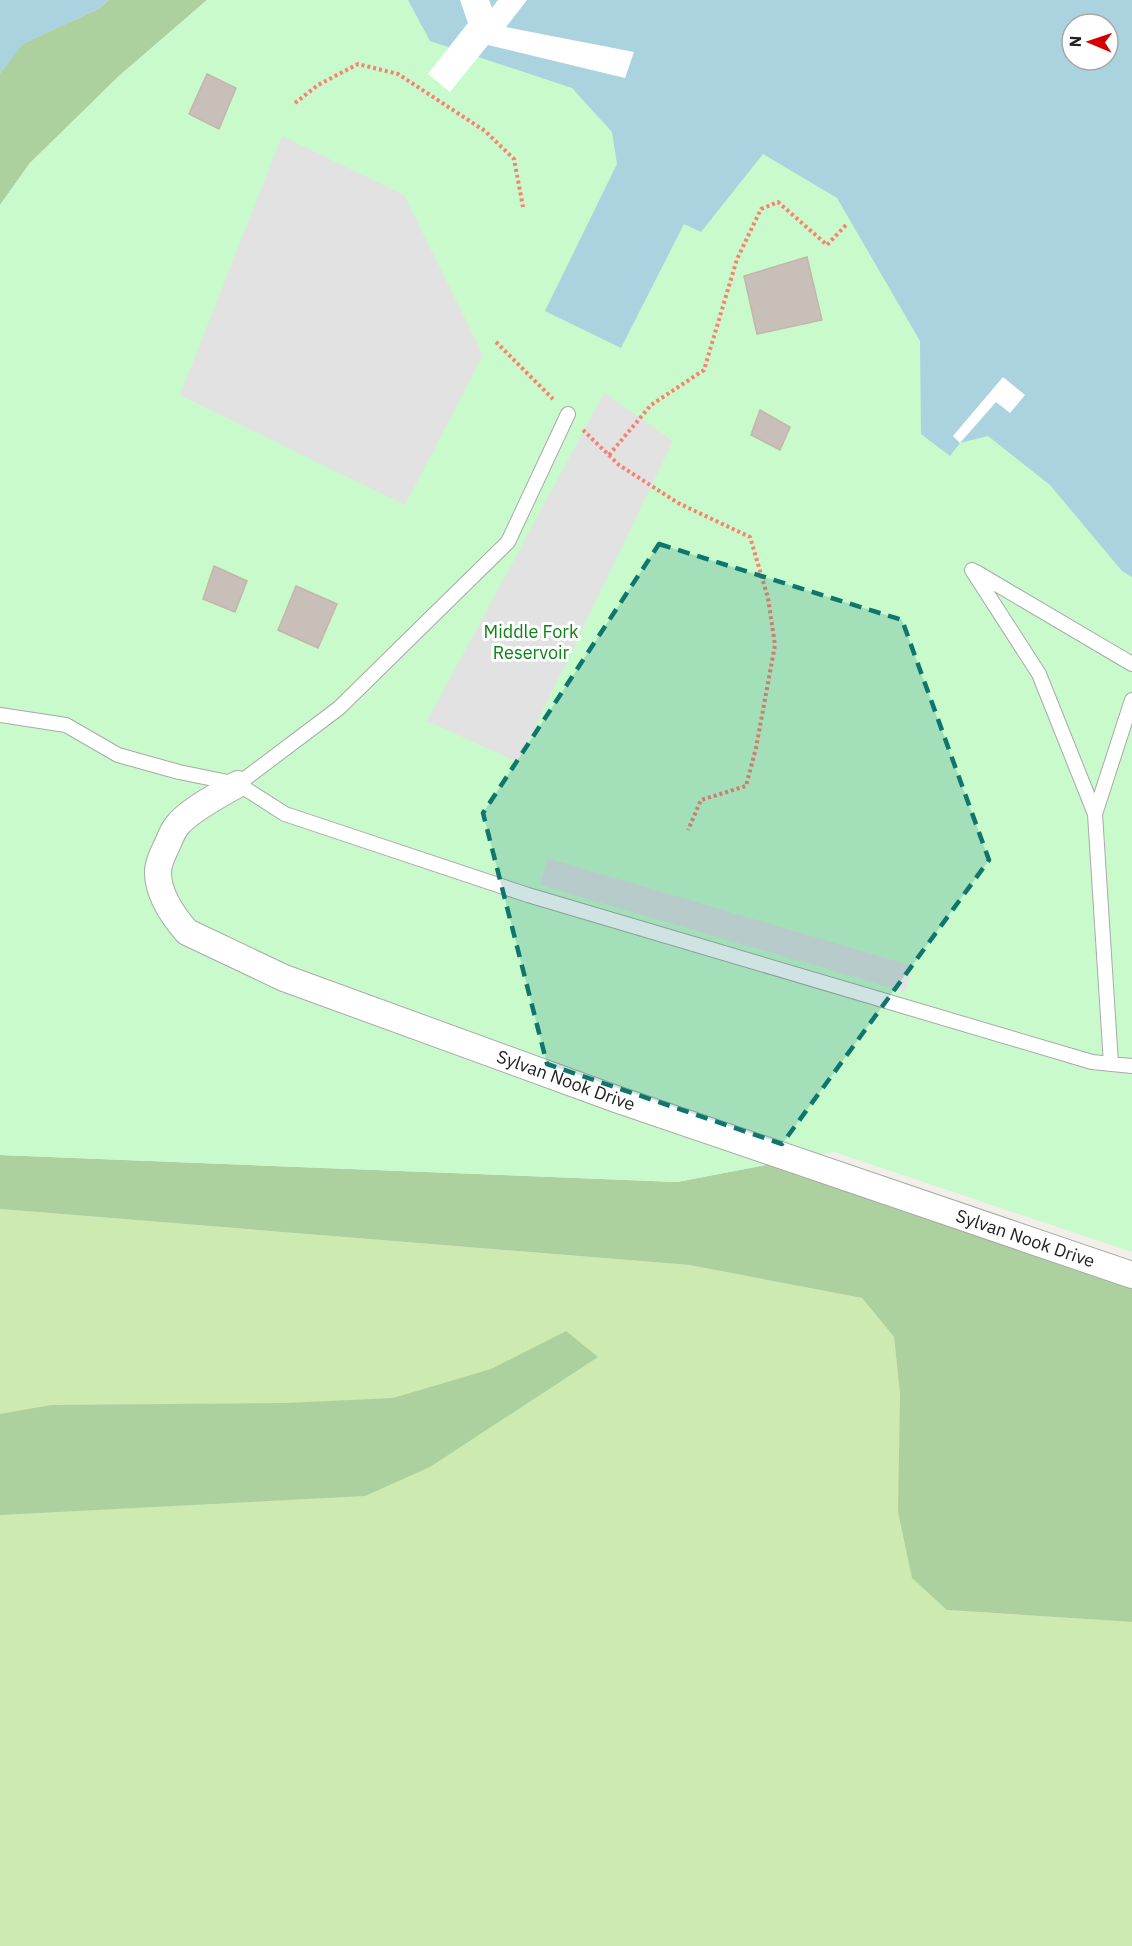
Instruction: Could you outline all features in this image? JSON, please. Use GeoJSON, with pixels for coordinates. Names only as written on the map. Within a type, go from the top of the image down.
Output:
{"type":"FeatureCollection","features":[{"type":"Feature","properties":{"kind":"street","name":"Sylvan Nook Drive"},"geometry":{"type":"LineString","coordinates":[[238,784],[176,826],[161,857],[158,871],[167,905],[188,932],[284,978],[616,1099],[1132,1275]]}},
{"type":"Feature","properties":{"kind":"lane"},"geometry":{"type":"LineString","coordinates":[[238,784],[339,708],[508,542],[568,414]]}},
{"type":"Feature","properties":{"kind":"lane"},"geometry":{"type":"LineString","coordinates":[[1111,1064],[1095,814],[1039,674],[972,570],[1132,664]]}},
{"type":"Feature","properties":{"kind":"lane"},"geometry":{"type":"LineString","coordinates":[[1095,814],[1132,700]]}},
{"type":"Feature","properties":{"kind":"lane"},"geometry":{"type":"LineString","coordinates":[[0,715],[66,725],[118,755],[179,772],[238,784],[285,814],[528,895],[1092,1062],[1132,1066]]}},
{"type":"Feature","properties":{"kind":"path"},"geometry":{"type":"LineString","coordinates":[[294,103],[318,85],[358,64],[398,74],[485,131],[514,159],[523,207]]}},
{"type":"Feature","properties":{"kind":"path"},"geometry":{"type":"LineString","coordinates":[[609,455],[651,405],[704,370],[737,259],[761,209],[777,202],[827,245],[846,225]]}},
{"type":"Feature","properties":{"kind":"path"},"geometry":{"type":"LineString","coordinates":[[496,342],[619,465],[678,503],[750,537],[768,598],[775,645],[756,748],[746,786],[701,800],[688,830]]}},
{"type":"Feature","properties":{"kind":"highlighted area"},"geometry":{"type":"Polygon","coordinates":[[[659,544],[902,620],[989,860],[782,1144],[547,1064],[483,813],[659,544]]]}},
{"type":"Feature","properties":{"kind":"green space"},"geometry":{"type":"Polygon","coordinates":[[[108,0],[207,0],[119,76],[30,163],[0,205],[0,73],[22,44],[100,8],[108,0]]]}},
{"type":"Feature","properties":{"kind":"green space","name":"Middle Fork Reservoir"},"geometry":{"type":"Polygon","coordinates":[[[207,0],[800,0],[1132,554],[1132,1252],[834,1152],[677,1182],[0,1155],[0,205],[30,163],[119,76],[207,0]]]}},
{"type":"Feature","properties":{"kind":"green space"},"geometry":{"type":"Polygon","coordinates":[[[0,1155],[677,1182],[771,1164],[1132,1287],[1132,1622],[947,1610],[912,1578],[898,1512],[900,1395],[894,1337],[862,1298],[689,1265],[0,1209],[0,1155]]]}},
{"type":"Feature","properties":{"kind":"green space"},"geometry":{"type":"Polygon","coordinates":[[[0,1209],[689,1265],[862,1298],[894,1337],[900,1395],[947,1610],[1132,1622],[1132,1946],[0,1946],[0,1209]]]}},
{"type":"Feature","properties":{"kind":"green space"},"geometry":{"type":"Polygon","coordinates":[[[566,1331],[598,1357],[430,1467],[365,1496],[0,1515],[0,1414],[51,1405],[285,1403],[393,1398],[491,1369],[566,1331]]]}},
{"type":"Feature","properties":{"kind":"shaded area"},"geometry":{"type":"Polygon","coordinates":[[[282,136],[404,195],[483,355],[405,505],[180,395],[282,136]]]}},
{"type":"Feature","properties":{"kind":"shaded area"},"geometry":{"type":"Polygon","coordinates":[[[604,393],[673,441],[518,762],[427,721],[604,393]]]}},
{"type":"Feature","properties":{"kind":"shaded area"},"geometry":{"type":"Polygon","coordinates":[[[547,858],[913,966],[905,992],[540,885],[547,858]]]}},
{"type":"Feature","properties":{"kind":"water"},"geometry":{"type":"Polygon","coordinates":[[[0,0],[108,0],[100,8],[23,44],[0,73],[0,0]]]}},
{"type":"Feature","properties":{"kind":"water"},"geometry":{"type":"Polygon","coordinates":[[[408,0],[1132,0],[1132,577],[1122,571],[1050,485],[988,436],[960,443],[950,456],[921,434],[920,341],[837,198],[763,154],[701,232],[684,224],[621,348],[545,311],[617,164],[612,132],[572,88],[430,41],[408,0]]]}},
{"type":"Feature","properties":{"kind":"pier"},"geometry":{"type":"Polygon","coordinates":[[[460,0],[489,0],[492,8],[498,0],[527,0],[506,27],[634,52],[625,78],[488,45],[450,92],[428,74],[468,23],[460,0]]]}},
{"type":"Feature","properties":{"kind":"pier"},"geometry":{"type":"Polygon","coordinates":[[[1003,377],[1025,395],[1010,413],[996,402],[960,443],[953,436],[1003,377]]]}},
{"type":"Feature","properties":{"kind":"building"},"geometry":{"type":"Polygon","coordinates":[[[207,74],[236,88],[219,129],[189,114],[207,74]]]}},
{"type":"Feature","properties":{"kind":"building"},"geometry":{"type":"Polygon","coordinates":[[[807,257],[822,320],[757,334],[744,276],[807,257]]]}},
{"type":"Feature","properties":{"kind":"building"},"geometry":{"type":"Polygon","coordinates":[[[760,410],[790,427],[780,450],[751,435],[760,410]]]}},
{"type":"Feature","properties":{"kind":"building"},"geometry":{"type":"Polygon","coordinates":[[[214,566],[247,581],[235,612],[203,599],[214,566]]]}},
{"type":"Feature","properties":{"kind":"building"},"geometry":{"type":"Polygon","coordinates":[[[296,586],[337,604],[318,648],[278,630],[296,586]]]}}]}
